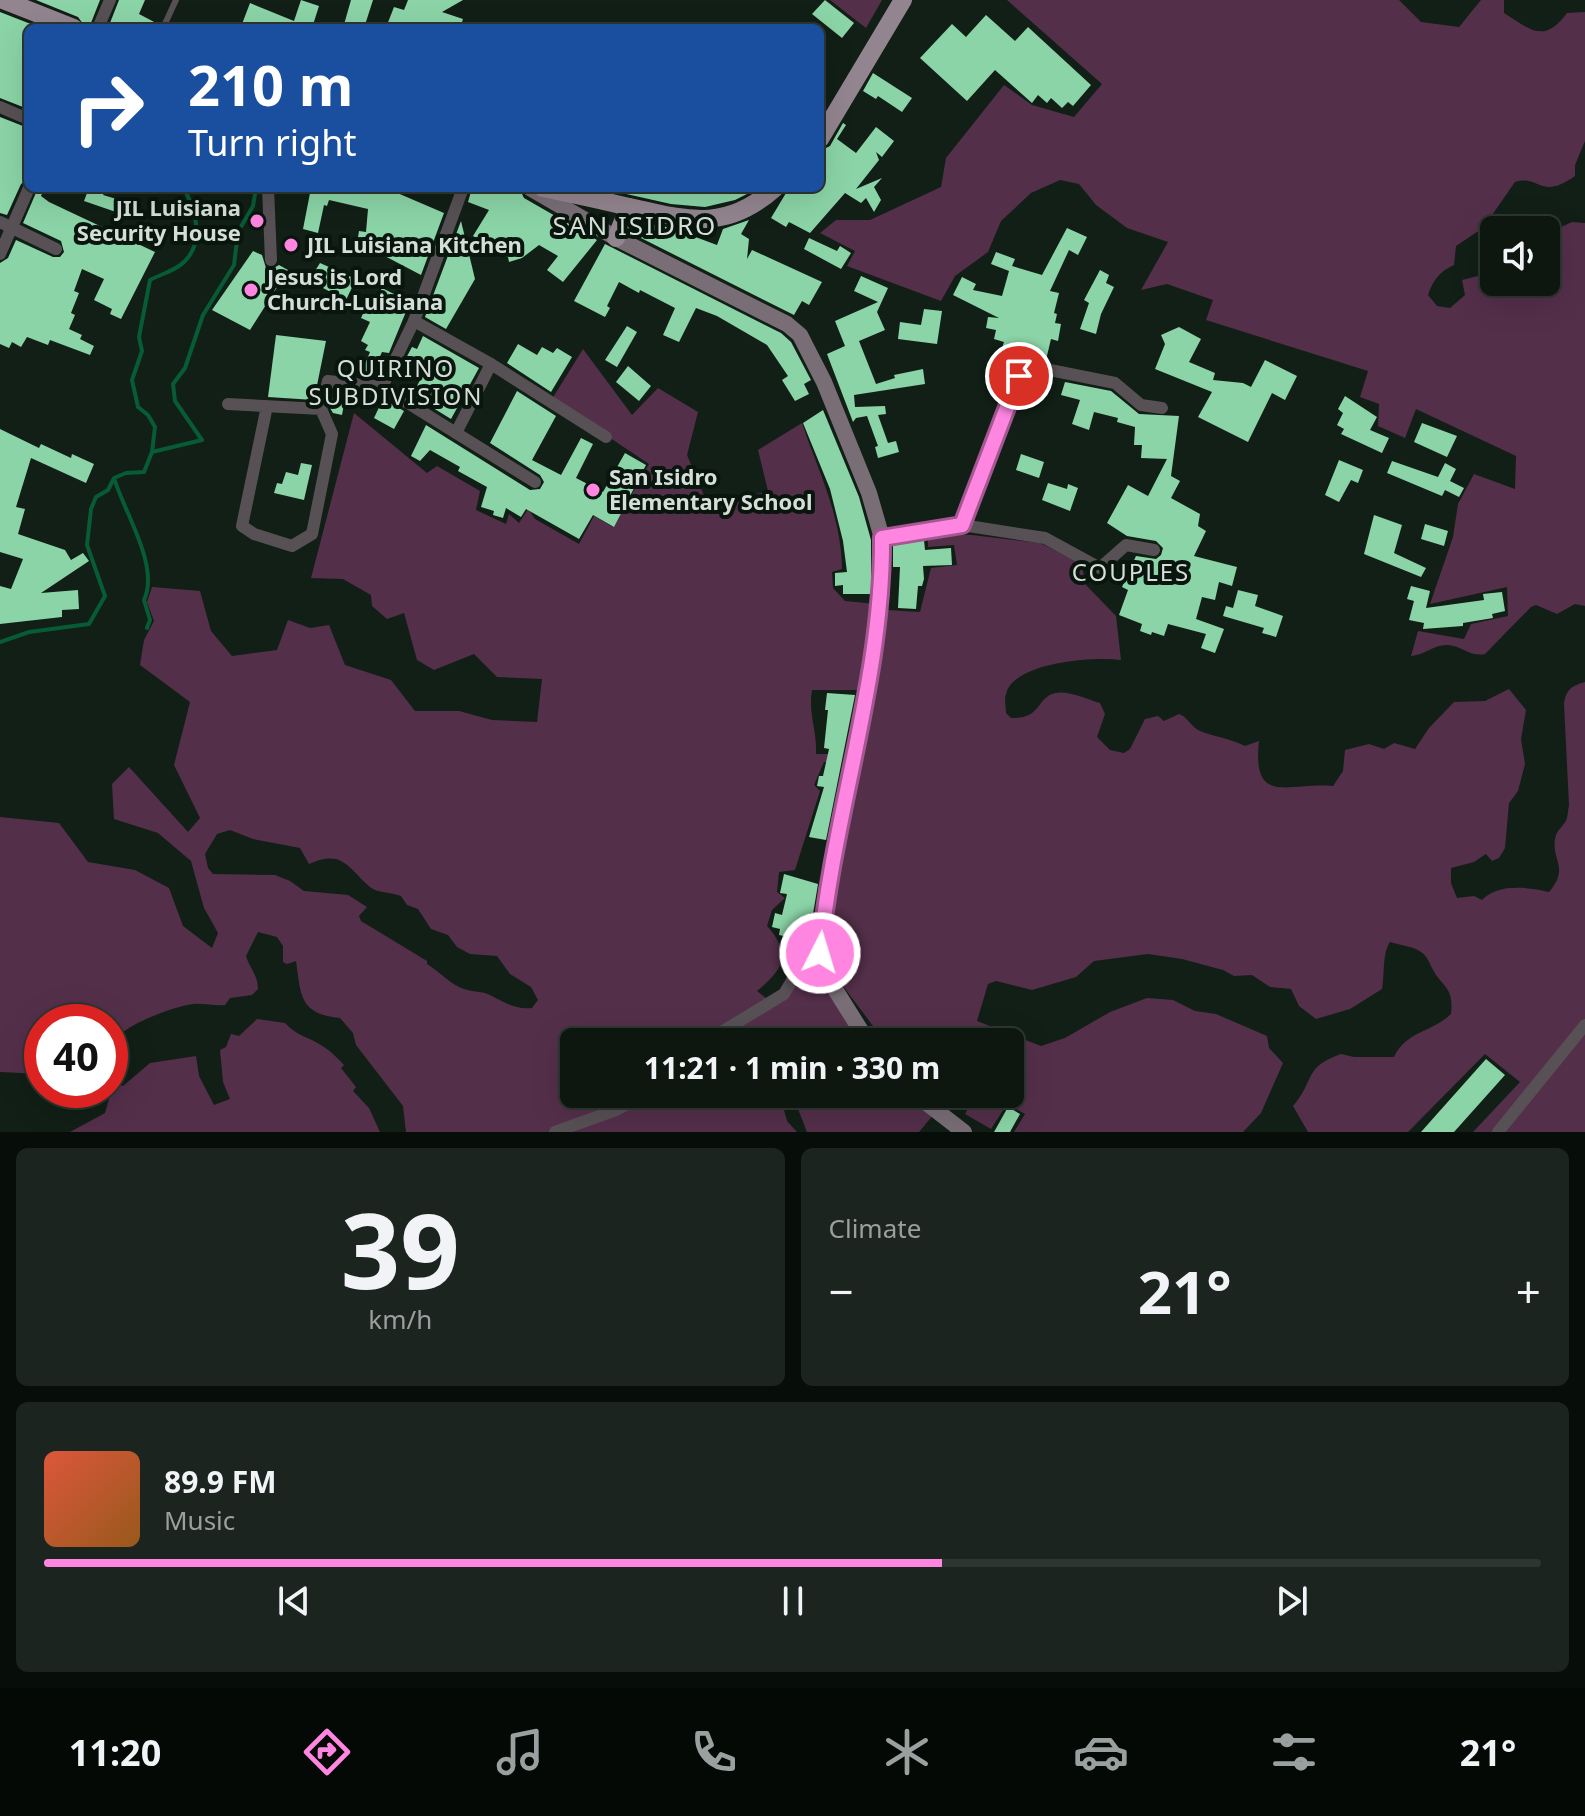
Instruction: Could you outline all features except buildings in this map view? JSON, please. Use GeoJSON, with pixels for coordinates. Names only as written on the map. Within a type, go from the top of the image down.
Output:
{"type":"FeatureCollection","features":[{"type":"Feature","properties":{"kind":"main road"},"geometry":{"type":"LineString","coordinates":[[3,0],[64,24]]}},
{"type":"Feature","properties":{"kind":"main road"},"geometry":{"type":"LineString","coordinates":[[824,132],[903,0]]}},
{"type":"Feature","properties":{"kind":"main road"},"geometry":{"type":"LineString","coordinates":[[561,192],[670,217],[702,221],[728,216],[756,205],[771,192]]}},
{"type":"Feature","properties":{"kind":"main road"},"geometry":{"type":"LineString","coordinates":[[616,238],[629,207]]}},
{"type":"Feature","properties":{"kind":"street"},"geometry":{"type":"LineString","coordinates":[[100,24],[110,0]]}},
{"type":"Feature","properties":{"kind":"street"},"geometry":{"type":"LineString","coordinates":[[0,107],[24,117]]}},
{"type":"Feature","properties":{"kind":"street"},"geometry":{"type":"LineString","coordinates":[[0,254],[6,225],[27,192]]}},
{"type":"Feature","properties":{"kind":"street"},"geometry":{"type":"LineString","coordinates":[[268,192],[271,260]]}},
{"type":"Feature","properties":{"kind":"street"},"geometry":{"type":"LineString","coordinates":[[382,387],[414,321],[462,192]]}},
{"type":"Feature","properties":{"kind":"street"},"geometry":{"type":"LineString","coordinates":[[537,192],[616,238],[787,324],[800,335],[832,399],[869,493],[882,538],[882,591],[870,674],[825,903],[820,953],[828,978],[859,1028]]}},
{"type":"Feature","properties":{"kind":"street"},"geometry":{"type":"LineString","coordinates":[[6,225],[56,249]]}},
{"type":"Feature","properties":{"kind":"street"},"geometry":{"type":"LineString","coordinates":[[414,321],[491,364],[606,437]]}},
{"type":"Feature","properties":{"kind":"street"},"geometry":{"type":"LineString","coordinates":[[456,433],[491,364]]}},
{"type":"Feature","properties":{"kind":"street"},"geometry":{"type":"LineString","coordinates":[[962,525],[1019,376],[1045,369],[1115,383],[1141,405],[1162,408]]}},
{"type":"Feature","properties":{"kind":"street"},"geometry":{"type":"LineString","coordinates":[[267,406],[242,526],[254,534],[292,546],[312,534],[332,434],[321,409],[328,381],[382,387],[535,482]]}},
{"type":"Feature","properties":{"kind":"street"},"geometry":{"type":"LineString","coordinates":[[228,404],[321,409]]}},
{"type":"Feature","properties":{"kind":"street"},"geometry":{"type":"LineString","coordinates":[[882,538],[962,525],[1045,538],[1100,568],[1126,545],[1154,550]]}},
{"type":"Feature","properties":{"kind":"street"},"geometry":{"type":"LineString","coordinates":[[728,1028],[784,994],[823,928]]}},
{"type":"Feature","properties":{"kind":"street"},"geometry":{"type":"LineString","coordinates":[[1498,1132],[1585,1025]]}},
{"type":"Feature","properties":{"kind":"street"},"geometry":{"type":"LineString","coordinates":[[555,1132],[620,1108]]}},
{"type":"Feature","properties":{"kind":"street"},"geometry":{"type":"LineString","coordinates":[[933,1108],[964,1132]]}},
{"type":"Feature","properties":{"kind":"lane"},"geometry":{"type":"LineString","coordinates":[[165,24],[176,0]]}},
{"type":"Feature","properties":{"kind":"shaded area"},"geometry":{"type":"Polygon","coordinates":[[[830,0],[882,0],[866,28],[830,0]]]}},
{"type":"Feature","properties":{"kind":"shaded area"},"geometry":{"type":"Polygon","coordinates":[[[1007,0],[1399,0],[1421,22],[1459,27],[1481,0],[1504,0],[1504,13],[1537,31],[1551,28],[1567,13],[1585,12],[1585,141],[1575,165],[1575,176],[1547,187],[1530,181],[1515,182],[1491,216],[1480,216],[1480,230],[1456,246],[1454,265],[1438,277],[1428,295],[1437,306],[1450,308],[1465,295],[1462,280],[1480,276],[1480,296],[1560,296],[1560,228],[1572,222],[1585,223],[1585,606],[1575,604],[1557,614],[1536,605],[1531,607],[1485,654],[1448,645],[1411,656],[1418,631],[1464,639],[1471,624],[1508,616],[1507,587],[1430,604],[1453,537],[1458,504],[1474,474],[1515,489],[1516,456],[1416,409],[1405,438],[1378,426],[1379,404],[1360,397],[1368,371],[1206,320],[1213,300],[1167,284],[1141,290],[1168,242],[1127,228],[1096,205],[1079,184],[1060,180],[1031,193],[1001,221],[988,252],[955,276],[941,301],[847,266],[855,251],[820,233],[836,220],[870,220],[941,187],[946,158],[1004,85],[1032,105],[1074,117],[1102,84],[1007,0]]]}},
{"type":"Feature","properties":{"kind":"shaded area"},"geometry":{"type":"Polygon","coordinates":[[[583,349],[632,415],[658,388],[698,412],[687,455],[709,507],[768,491],[758,450],[802,423],[838,530],[842,569],[832,572],[833,588],[845,601],[877,604],[863,690],[812,690],[816,754],[828,754],[828,762],[824,762],[814,785],[820,791],[795,870],[779,872],[777,892],[785,898],[772,910],[767,926],[780,945],[782,961],[773,976],[757,991],[775,1005],[797,984],[807,986],[818,959],[856,1028],[560,1028],[560,1108],[785,1108],[787,1121],[797,1132],[406,1132],[403,1106],[356,1045],[353,1033],[340,1018],[327,1016],[309,1007],[301,993],[296,961],[283,962],[283,946],[277,937],[258,932],[246,956],[258,984],[252,995],[230,998],[225,1005],[193,1004],[172,1009],[128,1029],[128,1004],[24,1004],[24,1073],[0,1072],[0,817],[59,823],[88,862],[135,870],[169,888],[183,926],[212,948],[218,933],[204,908],[191,861],[158,833],[114,819],[112,784],[129,767],[188,832],[200,818],[174,765],[190,702],[140,665],[144,640],[154,621],[147,602],[152,587],[200,591],[211,631],[232,656],[277,650],[288,620],[310,628],[329,625],[345,665],[391,680],[415,711],[459,711],[492,720],[537,722],[542,679],[497,677],[474,654],[434,670],[417,660],[404,613],[387,619],[372,606],[371,595],[343,579],[311,578],[354,413],[427,473],[437,466],[480,491],[476,510],[506,524],[509,514],[519,523],[528,509],[535,519],[579,544],[594,516],[613,527],[649,464],[552,399],[583,349]],[[230,830],[217,834],[205,854],[208,868],[213,874],[275,875],[304,891],[348,895],[367,907],[359,916],[361,921],[427,961],[455,985],[520,1008],[532,1008],[538,1000],[531,987],[510,974],[497,956],[470,954],[457,947],[448,935],[431,929],[418,909],[407,905],[401,896],[373,889],[337,859],[309,864],[300,848],[253,839],[230,830]]]}},
{"type":"Feature","properties":{"kind":"shaded area"},"geometry":{"type":"Polygon","coordinates":[[[928,534],[972,535],[1040,543],[1081,563],[1086,585],[1116,616],[1121,660],[1075,661],[1039,668],[1023,675],[1012,683],[1006,694],[1006,713],[1011,718],[1028,715],[1055,693],[1078,695],[1100,703],[1105,714],[1097,737],[1110,750],[1124,753],[1130,749],[1145,719],[1158,716],[1164,721],[1179,714],[1206,733],[1245,746],[1259,741],[1258,762],[1267,783],[1276,787],[1333,786],[1343,771],[1345,750],[1369,744],[1384,749],[1394,743],[1415,749],[1429,728],[1454,702],[1485,701],[1509,689],[1526,710],[1521,739],[1525,764],[1518,791],[1509,803],[1505,848],[1499,858],[1492,861],[1486,854],[1474,862],[1451,868],[1451,883],[1457,898],[1474,896],[1482,900],[1496,891],[1514,888],[1549,892],[1555,883],[1559,869],[1555,851],[1556,835],[1566,820],[1569,805],[1564,704],[1570,689],[1585,682],[1585,1132],[1473,1132],[1520,1082],[1485,1054],[1408,1132],[1308,1132],[1293,1106],[1321,1064],[1341,1054],[1394,1057],[1405,1042],[1451,1014],[1449,993],[1425,955],[1414,948],[1390,942],[1382,989],[1350,1009],[1316,1019],[1299,1006],[1291,989],[1270,987],[1252,975],[1234,976],[1182,959],[1148,954],[1094,961],[1076,977],[1032,990],[996,981],[988,984],[977,1021],[995,1028],[874,1028],[843,986],[830,958],[828,920],[887,610],[920,612],[931,568],[957,565],[954,545],[928,547],[928,534]]]}},
{"type":"Feature","properties":{"kind":"shaded area"},"geometry":{"type":"Polygon","coordinates":[[[1147,998],[1173,1000],[1195,1011],[1216,1014],[1267,1036],[1269,1048],[1283,1063],[1261,1113],[1243,1132],[1014,1132],[1025,1114],[1014,1108],[1024,1108],[1024,1039],[1041,1046],[1065,1038],[1110,1012],[1147,998]]]}},
{"type":"Feature","properties":{"kind":"shaded area"},"geometry":{"type":"Polygon","coordinates":[[[257,1019],[285,1023],[319,1044],[344,1065],[341,1068],[356,1087],[353,1091],[369,1108],[380,1132],[70,1132],[105,1113],[106,1108],[128,1108],[128,1082],[150,1063],[196,1056],[199,1076],[214,1105],[230,1099],[223,1082],[220,1050],[226,1047],[231,1034],[239,1036],[257,1019]]]}},
{"type":"Feature","properties":{"kind":"shaded area"},"geometry":{"type":"Polygon","coordinates":[[[928,1108],[934,1114],[919,1132],[807,1132],[798,1109],[928,1108]]]}},
{"type":"Feature","properties":{"kind":"shaded area"},"geometry":{"type":"Polygon","coordinates":[[[968,1108],[1004,1108],[991,1129],[965,1114],[968,1108]]]}},
{"type":"Feature","properties":{"kind":"waterway"},"geometry":{"type":"LineString","coordinates":[[152,452],[155,427],[148,415],[138,407],[132,380],[142,351],[139,337],[150,280],[180,265],[195,245],[195,216],[186,192]]}},
{"type":"Feature","properties":{"kind":"waterway"},"geometry":{"type":"LineString","coordinates":[[147,628],[150,620],[144,600],[148,586],[144,555],[114,478],[126,473],[144,472],[152,452],[202,440],[175,401],[173,384],[185,368],[203,315],[234,265],[238,232],[253,206],[255,192]]}},
{"type":"Feature","properties":{"kind":"waterway"},"geometry":{"type":"LineString","coordinates":[[0,642],[29,632],[89,624],[105,596],[87,545],[91,509],[96,497],[108,490],[113,480]]}},
{"type":"Feature","properties":{"kind":"place","name":"JIL Luisiana Security House"},"geometry":{"type":"Point","coordinates":[257,221]}},
{"type":"Feature","properties":{"kind":"place","name":"JIL Luisiana Kitchen"},"geometry":{"type":"Point","coordinates":[291,245]}},
{"type":"Feature","properties":{"kind":"place","name":"Jesus is Lord Church-Luisiana"},"geometry":{"type":"Point","coordinates":[251,290]}},
{"type":"Feature","properties":{"kind":"place","name":"San Isidro Elementary School"},"geometry":{"type":"Point","coordinates":[593,490]}},
{"type":"Feature","properties":{"kind":"district","name":"SAN ISIDRO"},"geometry":{"type":"Point","coordinates":[635,226]}},
{"type":"Feature","properties":{"kind":"district","name":"QUIRINO SUBDIVISION"},"geometry":{"type":"Point","coordinates":[396,383]}},
{"type":"Feature","properties":{"kind":"district","name":"COUPLES"},"geometry":{"type":"Point","coordinates":[1131,573]}},
{"type":"Feature","properties":{"kind":"route"},"geometry":{"type":"LineString","coordinates":[[820,953],[825,903],[870,674],[882,591],[882,538],[962,525],[1019,376]]}}]}
